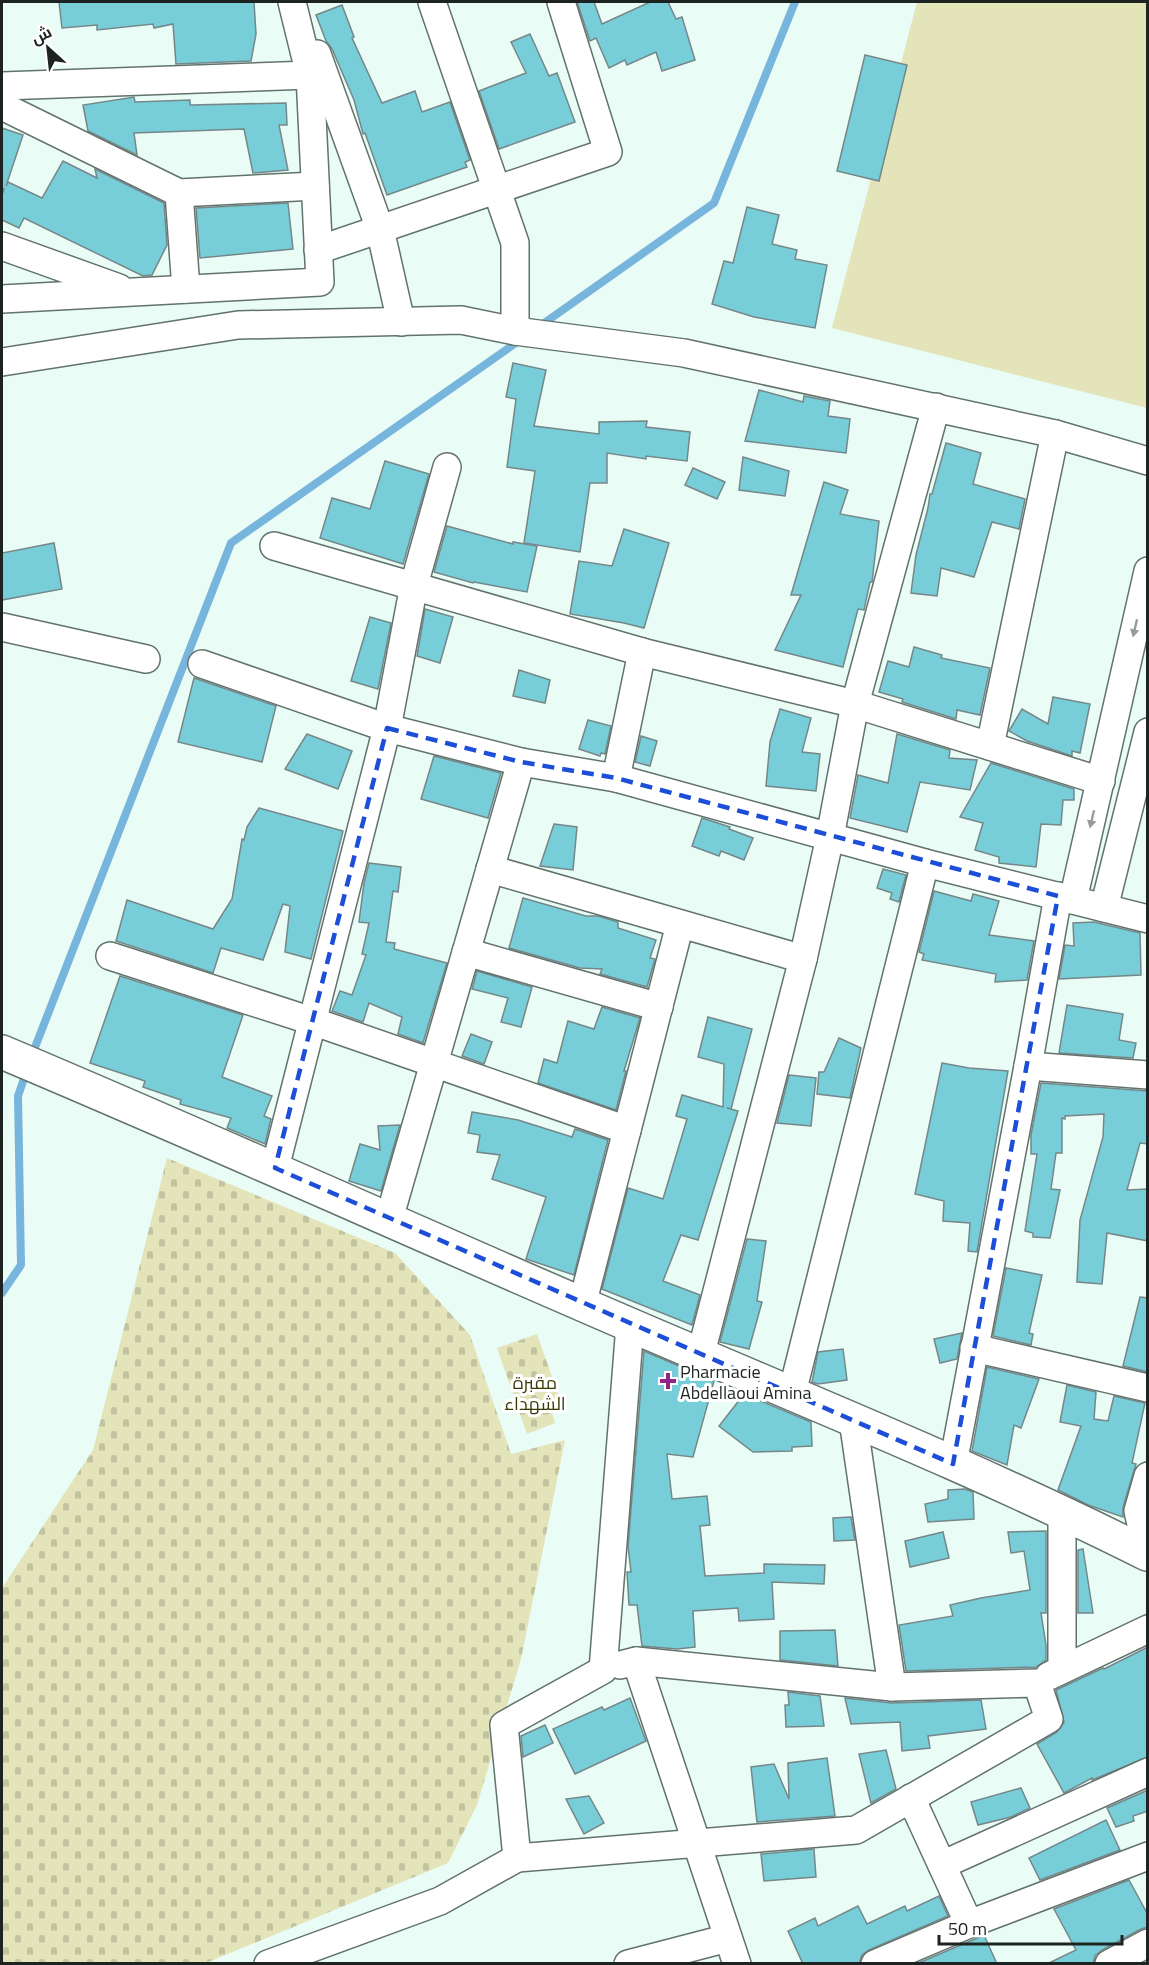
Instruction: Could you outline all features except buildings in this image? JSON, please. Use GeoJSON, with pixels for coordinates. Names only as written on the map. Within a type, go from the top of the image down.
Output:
{"type":"FeatureCollection","features":[{"type":"Feature","properties":{"kind":"street"},"geometry":{"type":"LineString","coordinates":[[2,299],[320,282],[310,75],[292,2]]}},
{"type":"Feature","properties":{"kind":"street"},"geometry":{"type":"LineString","coordinates":[[298,2],[380,229],[401,322]]}},
{"type":"Feature","properties":{"kind":"street"},"geometry":{"type":"LineString","coordinates":[[432,2],[515,243],[515,331]]}},
{"type":"Feature","properties":{"kind":"street"},"geometry":{"type":"LineString","coordinates":[[318,250],[608,152],[561,2]]}},
{"type":"Feature","properties":{"kind":"street"},"geometry":{"type":"LineString","coordinates":[[2,86],[310,75]]}},
{"type":"Feature","properties":{"kind":"street"},"geometry":{"type":"LineString","coordinates":[[2,106],[179,193],[315,186]]}},
{"type":"Feature","properties":{"kind":"street"},"geometry":{"type":"LineString","coordinates":[[179,193],[186,289]]}},
{"type":"Feature","properties":{"kind":"street"},"geometry":{"type":"LineString","coordinates":[[2,246],[133,292]]}},
{"type":"Feature","properties":{"kind":"street"},"geometry":{"type":"LineString","coordinates":[[2,362],[238,325],[461,320],[515,331],[684,353],[1054,434],[1148,460]]}},
{"type":"Feature","properties":{"kind":"street"},"geometry":{"type":"LineString","coordinates":[[701,1353],[803,959],[830,837],[855,704],[936,407]]}},
{"type":"Feature","properties":{"kind":"street"},"geometry":{"type":"LineString","coordinates":[[990,746],[1054,434]]}},
{"type":"Feature","properties":{"kind":"street"},"geometry":{"type":"LineString","coordinates":[[275,1168],[387,728],[414,585],[447,467]]}},
{"type":"Feature","properties":{"kind":"street"},"geometry":{"type":"LineString","coordinates":[[274,546],[642,652],[855,704],[1101,781]]}},
{"type":"Feature","properties":{"kind":"street"},"geometry":{"type":"LineString","coordinates":[[953,1464],[1028,1066],[1066,898],[1101,781],[1148,571]]}},
{"type":"Feature","properties":{"kind":"street"},"geometry":{"type":"LineString","coordinates":[[2,627],[146,659]]}},
{"type":"Feature","properties":{"kind":"street"},"geometry":{"type":"LineString","coordinates":[[616,778],[642,652]]}},
{"type":"Feature","properties":{"kind":"street"},"geometry":{"type":"LineString","coordinates":[[202,664],[387,728],[521,762],[616,778],[925,863],[1148,919]]}},
{"type":"Feature","properties":{"kind":"street"},"geometry":{"type":"LineString","coordinates":[[1104,908],[1143,768],[1148,732]]}},
{"type":"Feature","properties":{"kind":"street"},"geometry":{"type":"LineString","coordinates":[[389,1219],[521,762]]}},
{"type":"Feature","properties":{"kind":"street"},"geometry":{"type":"LineString","coordinates":[[792,1393],[925,863]]}},
{"type":"Feature","properties":{"kind":"street"},"geometry":{"type":"LineString","coordinates":[[490,869],[803,959]]}},
{"type":"Feature","properties":{"kind":"street"},"geometry":{"type":"LineString","coordinates":[[582,1305],[680,924]]}},
{"type":"Feature","properties":{"kind":"street"},"geometry":{"type":"LineString","coordinates":[[466,952],[659,1007]]}},
{"type":"Feature","properties":{"kind":"street"},"geometry":{"type":"LineString","coordinates":[[110,956],[312,1021],[627,1130]]}},
{"type":"Feature","properties":{"kind":"street"},"geometry":{"type":"LineString","coordinates":[[2,1052],[275,1168],[582,1305],[701,1353],[1062,1512],[1148,1555]]}},
{"type":"Feature","properties":{"kind":"street"},"geometry":{"type":"LineString","coordinates":[[1028,1066],[1148,1075]]}},
{"type":"Feature","properties":{"kind":"street"},"geometry":{"type":"LineString","coordinates":[[603,1670],[630,1325]]}},
{"type":"Feature","properties":{"kind":"street"},"geometry":{"type":"LineString","coordinates":[[974,1348],[1148,1388]]}},
{"type":"Feature","properties":{"kind":"street"},"geometry":{"type":"LineString","coordinates":[[853,1420],[892,1687]]}},
{"type":"Feature","properties":{"kind":"street"},"geometry":{"type":"LineString","coordinates":[[1148,1476],[1138,1511],[1148,1555]]}},
{"type":"Feature","properties":{"kind":"street"},"geometry":{"type":"LineString","coordinates":[[1062,1512],[1062,1669]]}},
{"type":"Feature","properties":{"kind":"street"},"geometry":{"type":"LineString","coordinates":[[517,1858],[504,1725],[603,1670],[636,1661],[892,1687],[1037,1683],[1148,1629]]}},
{"type":"Feature","properties":{"kind":"street"},"geometry":{"type":"LineString","coordinates":[[636,1661],[737,1964]]}},
{"type":"Feature","properties":{"kind":"street"},"geometry":{"type":"LineString","coordinates":[[268,1964],[440,1901],[517,1858],[856,1830],[1049,1719],[1037,1683]]}},
{"type":"Feature","properties":{"kind":"street"},"geometry":{"type":"LineString","coordinates":[[942,1865],[1148,1772]]}},
{"type":"Feature","properties":{"kind":"street"},"geometry":{"type":"LineString","coordinates":[[911,1798],[969,1924]]}},
{"type":"Feature","properties":{"kind":"street"},"geometry":{"type":"LineString","coordinates":[[875,1964],[969,1924],[1148,1856]]}},
{"type":"Feature","properties":{"kind":"street"},"geometry":{"type":"LineString","coordinates":[[628,1964],[728,1938]]}},
{"type":"Feature","properties":{"kind":"street"},"geometry":{"type":"LineString","coordinates":[[1108,1964],[1148,1943]]}},
{"type":"Feature","properties":{"kind":"highlighted area"},"geometry":{"type":"Polygon","coordinates":[[[387,728],[521,762],[616,778],[1058,896],[953,1464],[275,1168],[387,728]]]}},
{"type":"Feature","properties":{"kind":"green space"},"geometry":{"type":"Polygon","coordinates":[[[917,2],[1147,2],[1147,408],[832,328],[917,2]]]}},
{"type":"Feature","properties":{"kind":"green space"},"geometry":{"type":"Polygon","coordinates":[[[167,1158],[395,1253],[470,1335],[511,1454],[565,1440],[521,1659],[477,1805],[448,1863],[206,1963],[2,1964],[2,1588],[93,1450],[167,1158]]]}},
{"type":"Feature","properties":{"kind":"green space","name":"مقبرة الشهداء"},"geometry":{"type":"Polygon","coordinates":[[[537,1334],[562,1405],[551,1409],[555,1423],[527,1434],[497,1348],[537,1334]]]}},
{"type":"Feature","properties":{"kind":"waterway"},"geometry":{"type":"LineString","coordinates":[[540,326],[714,203],[795,2]]}},
{"type":"Feature","properties":{"kind":"waterway"},"geometry":{"type":"LineString","coordinates":[[32,1055],[231,543],[520,340]]}},
{"type":"Feature","properties":{"kind":"waterway"},"geometry":{"type":"LineString","coordinates":[[2,1293],[21,1265],[18,1096],[27,1070]]}},
{"type":"Feature","properties":{"kind":"place","name":"Pharmacie Abdellaoui Amina"},"geometry":{"type":"Point","coordinates":[668,1381]}}]}
